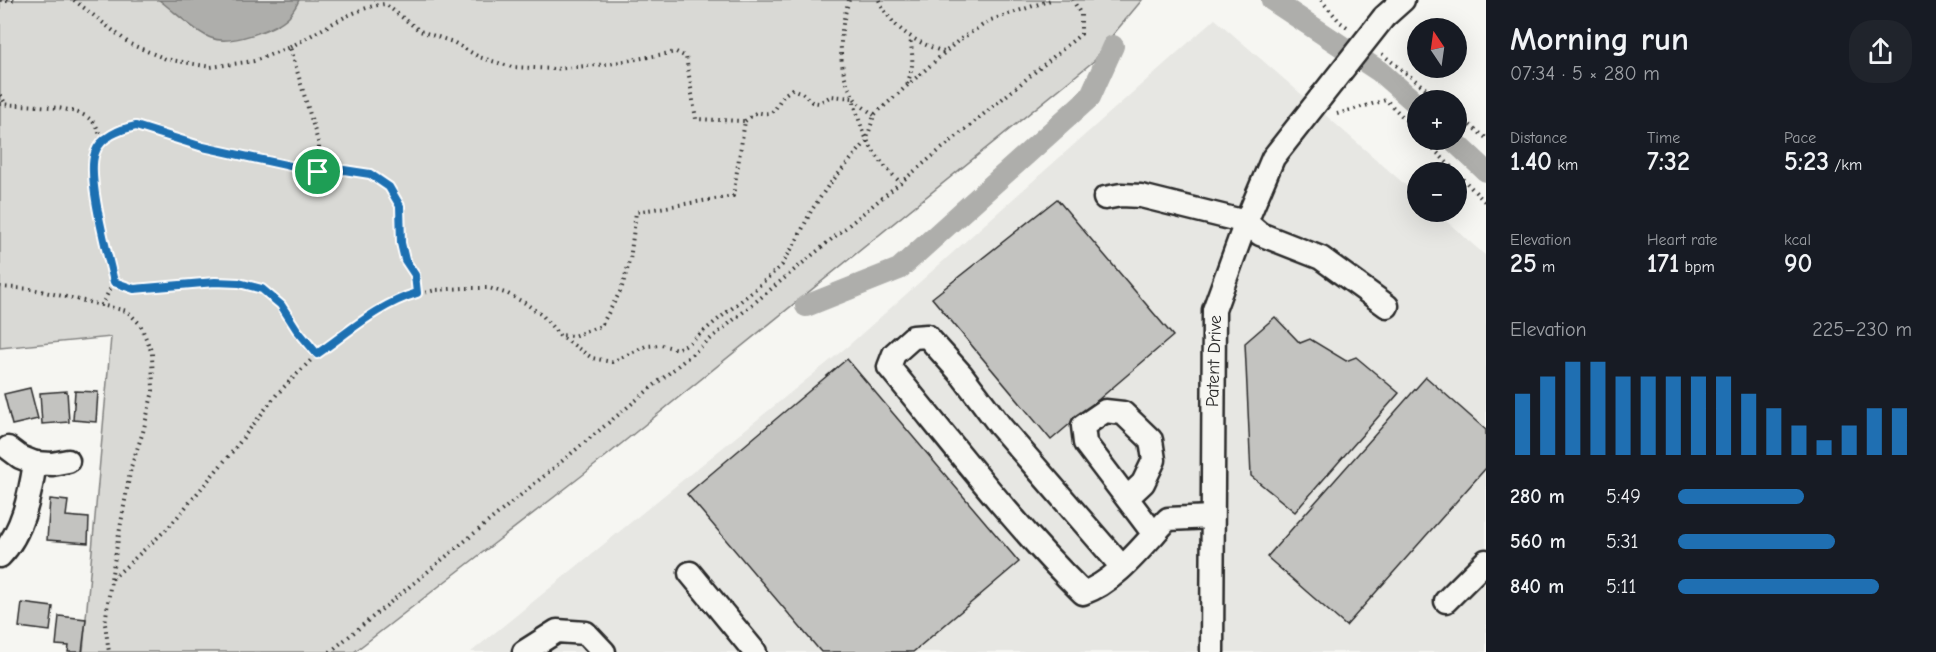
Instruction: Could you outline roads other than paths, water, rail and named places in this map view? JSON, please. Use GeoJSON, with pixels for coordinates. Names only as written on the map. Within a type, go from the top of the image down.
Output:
{"type":"FeatureCollection","features":[{"type":"Feature","properties":{"kind":"street","name":"Patent Drive"},"geometry":{"type":"LineString","coordinates":[[1212,652],[1214,310],[1246,222],[1273,158],[1384,17],[1402,0]]}},
{"type":"Feature","properties":{"kind":"street"},"geometry":{"type":"LineString","coordinates":[[1105,198],[1121,195],[1141,196],[1246,222],[1260,234],[1321,258],[1387,306]]}},
{"type":"Feature","properties":{"kind":"street"},"geometry":{"type":"LineString","coordinates":[[1122,567],[1001,427],[961,374],[927,336],[913,337],[894,354],[889,367],[1052,562],[1083,593],[1099,588],[1122,567],[1168,519],[1212,517]]}},
{"type":"Feature","properties":{"kind":"street"},"geometry":{"type":"LineString","coordinates":[[8,448],[35,464],[68,461]]}},
{"type":"Feature","properties":{"kind":"street"},"geometry":{"type":"LineString","coordinates":[[0,556],[11,543],[18,527],[28,499],[35,464]]}},
{"type":"Feature","properties":{"kind":"street"},"geometry":{"type":"LineString","coordinates":[[1127,498],[1154,534]]}},
{"type":"Feature","properties":{"kind":"street"},"geometry":{"type":"LineString","coordinates":[[1446,601],[1486,561]]}},
{"type":"Feature","properties":{"kind":"street"},"geometry":{"type":"LineString","coordinates":[[690,573],[755,652]]}},
{"type":"Feature","properties":{"kind":"street"},"geometry":{"type":"LineString","coordinates":[[524,652],[556,631],[586,633],[604,652]]}},
{"type":"Feature","properties":{"kind":"waterway"},"geometry":{"type":"LineString","coordinates":[[1272,0],[1379,71],[1407,95]]}},
{"type":"Feature","properties":{"kind":"waterway"},"geometry":{"type":"LineString","coordinates":[[806,306],[899,269],[1090,97],[1113,46]]}},
{"type":"Feature","properties":{"kind":"waterway"},"geometry":{"type":"LineString","coordinates":[[1464,150],[1486,171]]}}]}
